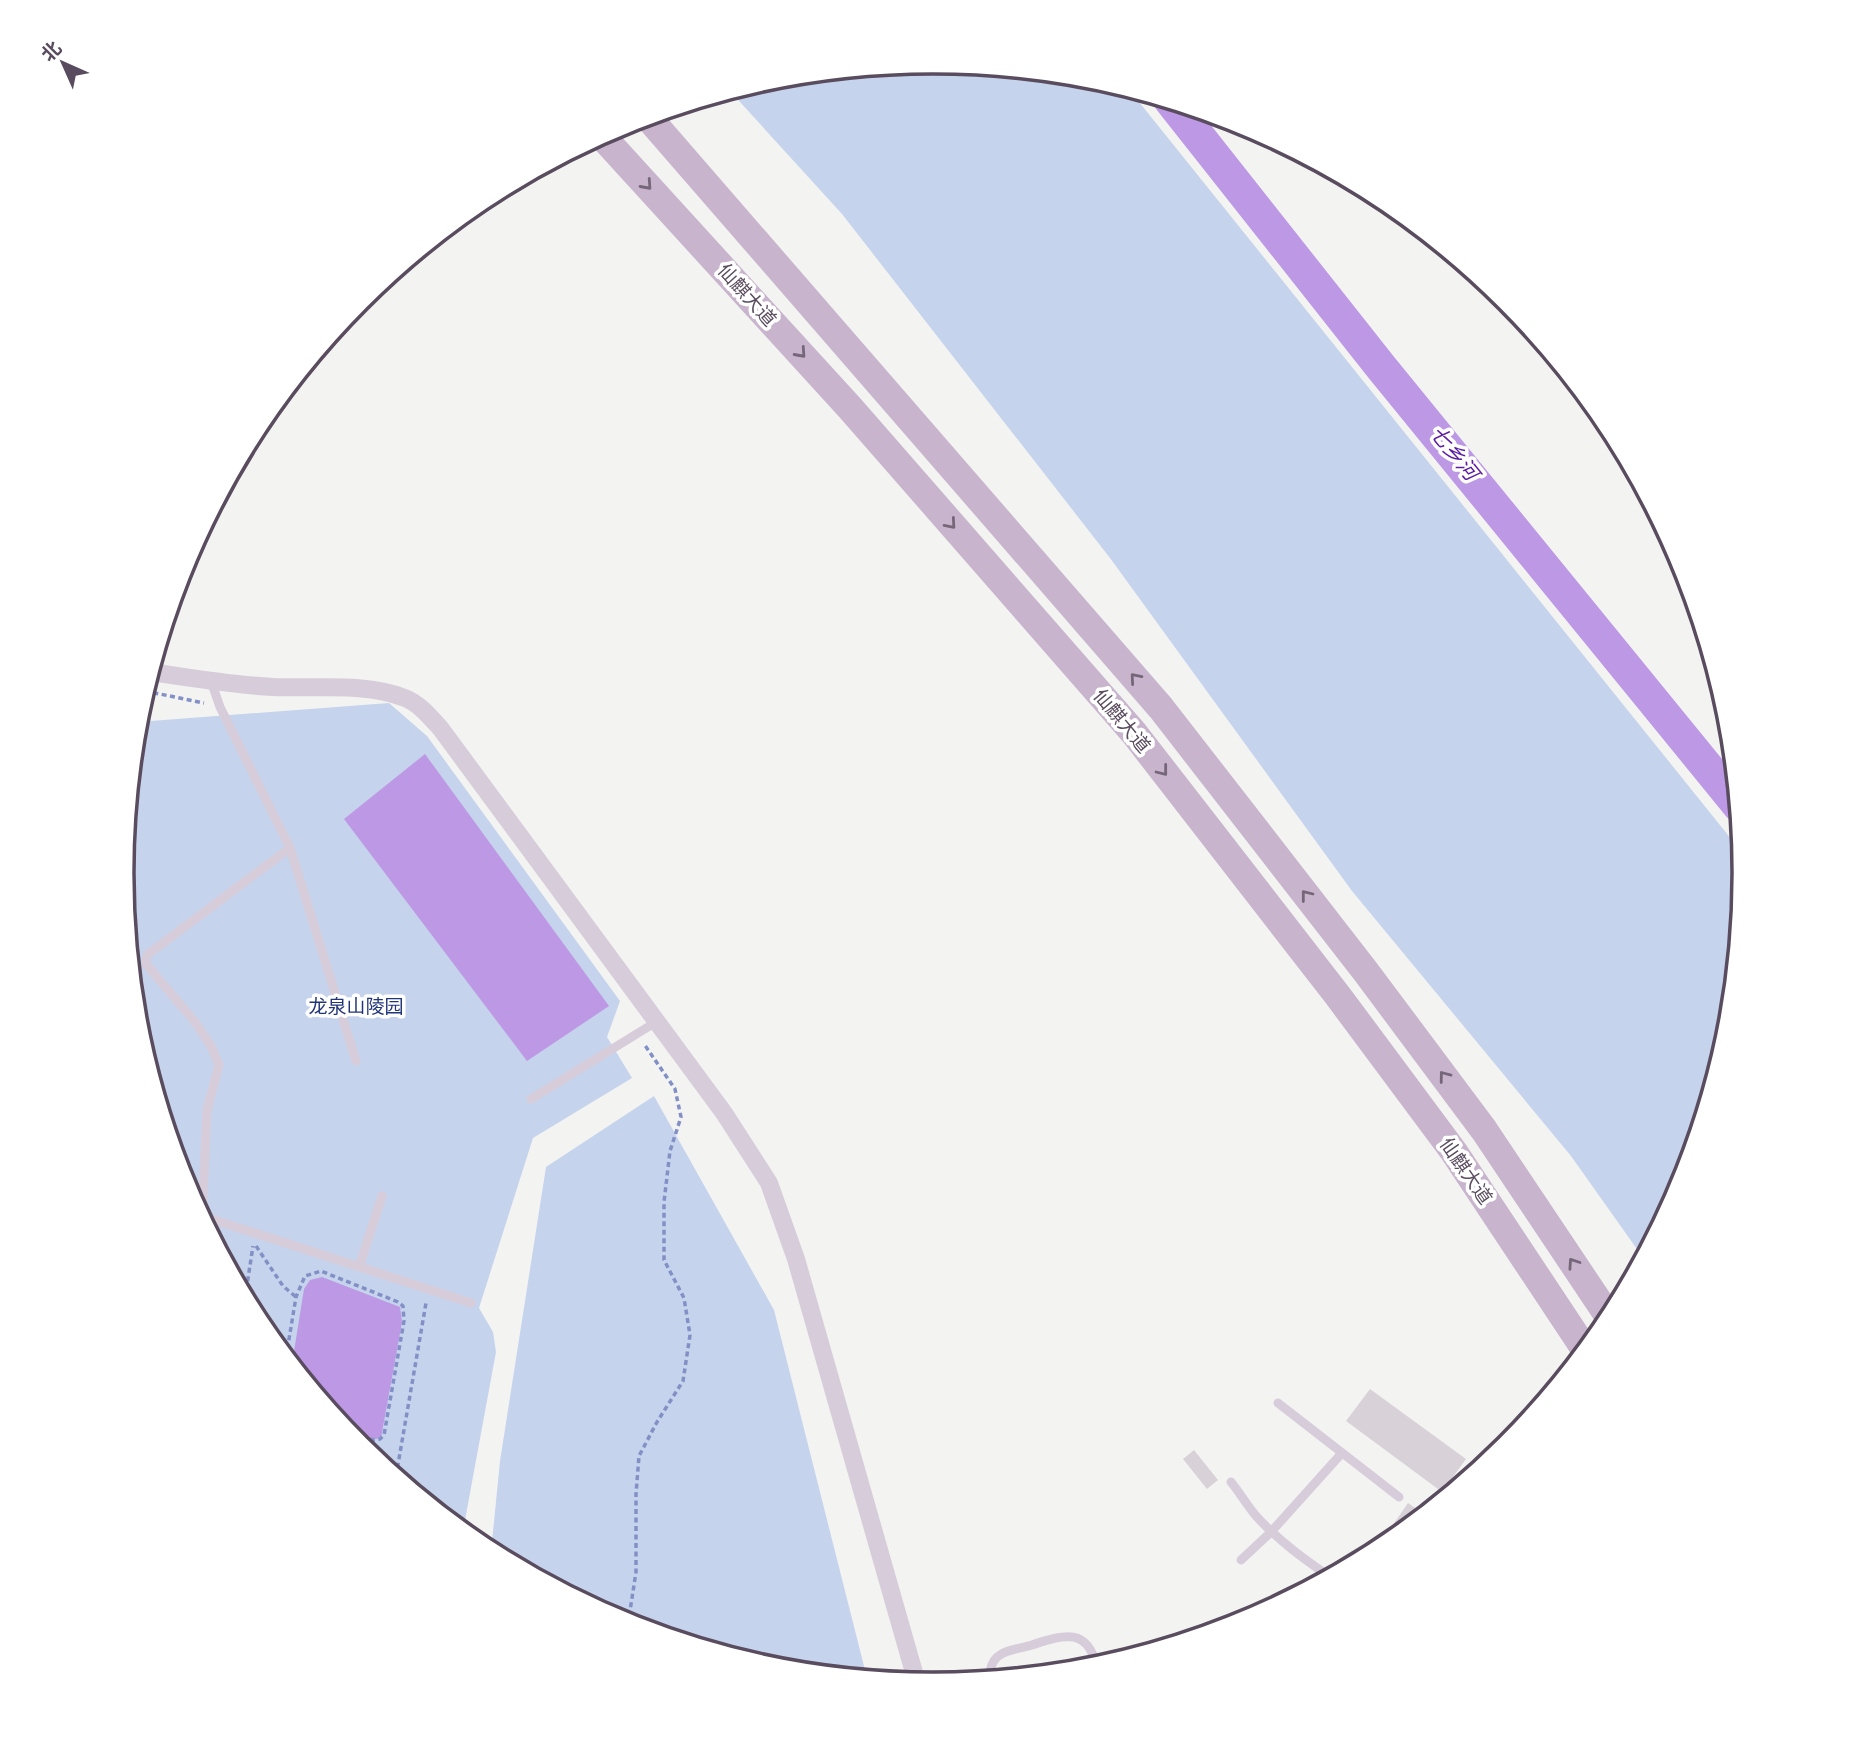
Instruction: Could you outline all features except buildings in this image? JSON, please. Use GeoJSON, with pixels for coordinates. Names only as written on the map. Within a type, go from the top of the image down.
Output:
{"type":"FeatureCollection","features":[{"type":"Feature","properties":{"kind":"main road","name":"仙麒大道"},"geometry":{"type":"LineString","coordinates":[[654,124],[1161,708],[1366,972],[1483,1130],[1604,1309]]}},
{"type":"Feature","properties":{"kind":"main road","name":"仙麒大道"},"geometry":{"type":"LineString","coordinates":[[608,143],[851,409],[1134,733],[1338,996],[1454,1152],[1580,1343]]}},
{"type":"Feature","properties":{"kind":"street"},"geometry":{"type":"LineString","coordinates":[[160,673],[271,687],[376,691],[407,699],[423,709],[441,729],[724,1113],[769,1183],[796,1259],[914,1672]]}},
{"type":"Feature","properties":{"kind":"lane"},"geometry":{"type":"LineString","coordinates":[[211,681],[220,707],[290,848],[356,1061]]}},
{"type":"Feature","properties":{"kind":"lane"},"geometry":{"type":"LineString","coordinates":[[203,1196],[207,1110],[219,1065],[211,1046],[195,1022],[146,964],[147,955],[290,848]]}},
{"type":"Feature","properties":{"kind":"lane"},"geometry":{"type":"LineString","coordinates":[[531,1099],[656,1022]]}},
{"type":"Feature","properties":{"kind":"lane"},"geometry":{"type":"LineString","coordinates":[[359,1267],[383,1196]]}},
{"type":"Feature","properties":{"kind":"lane"},"geometry":{"type":"LineString","coordinates":[[214,1220],[471,1303]]}},
{"type":"Feature","properties":{"kind":"lane"},"geometry":{"type":"LineString","coordinates":[[1278,1403],[1399,1496]]}},
{"type":"Feature","properties":{"kind":"lane"},"geometry":{"type":"LineString","coordinates":[[1241,1560],[1271,1532],[1342,1453]]}},
{"type":"Feature","properties":{"kind":"lane"},"geometry":{"type":"LineString","coordinates":[[1231,1482],[1271,1532],[1322,1571]]}},
{"type":"Feature","properties":{"kind":"lane"},"geometry":{"type":"LineString","coordinates":[[990,1671],[1000,1654],[1055,1638],[1070,1636],[1080,1639],[1091,1649],[1093,1656]]}},
{"type":"Feature","properties":{"kind":"path"},"geometry":{"type":"LineString","coordinates":[[156,693],[220,707]]}},
{"type":"Feature","properties":{"kind":"path"},"geometry":{"type":"LineString","coordinates":[[630,1613],[636,1572],[639,1456],[683,1381],[690,1335],[684,1298],[664,1260],[664,1202],[670,1151],[681,1118],[675,1089],[637,1034]]}},
{"type":"Feature","properties":{"kind":"path"},"geometry":{"type":"LineString","coordinates":[[248,1282],[254,1242],[283,1286],[296,1297]]}},
{"type":"Feature","properties":{"kind":"path"},"geometry":{"type":"LineString","coordinates":[[288,1344],[296,1297],[305,1276],[321,1271],[398,1301],[403,1306],[404,1321],[384,1435],[380,1439],[370,1439]]}},
{"type":"Feature","properties":{"kind":"path"},"geometry":{"type":"LineString","coordinates":[[398,1465],[429,1290]]}},
{"type":"Feature","properties":{"kind":"green space"},"geometry":{"type":"Polygon","coordinates":[[[934,74],[1038,80],[1138,100],[1732,841],[1732,925],[1718,1029],[1691,1130],[1673,1179],[1638,1251],[1571,1156],[1352,891],[1110,558],[842,214],[737,99],[830,80],[934,74]]]}},
{"type":"Feature","properties":{"kind":"green space","name":"龙泉山陵园"},"geometry":{"type":"Polygon","coordinates":[[[389,703],[427,736],[620,1001],[607,1037],[632,1078],[533,1138],[479,1308],[493,1332],[496,1352],[465,1520],[407,1474],[369,1438],[300,1360],[242,1273],[195,1179],[162,1080],[141,977],[134,873],[141,769],[149,721],[389,703]]]}},
{"type":"Feature","properties":{"kind":"green space"},"geometry":{"type":"Polygon","coordinates":[[[654,1096],[774,1310],[865,1669],[778,1657],[677,1630],[580,1590],[492,1539],[500,1461],[546,1167],[654,1096]]]}},
{"type":"Feature","properties":{"kind":"shaded area"},"geometry":{"type":"Polygon","coordinates":[[[425,754],[609,1006],[527,1061],[344,819],[425,754]]]}},
{"type":"Feature","properties":{"kind":"shaded area"},"geometry":{"type":"Polygon","coordinates":[[[322,1277],[400,1307],[402,1322],[381,1438],[369,1438],[333,1400],[294,1352],[304,1289],[310,1280],[322,1277]]]}},
{"type":"Feature","properties":{"kind":"waterway","name":"七乡河"},"geometry":{"type":"LineString","coordinates":[[1180,113],[1381,367],[1729,794]]}}]}
